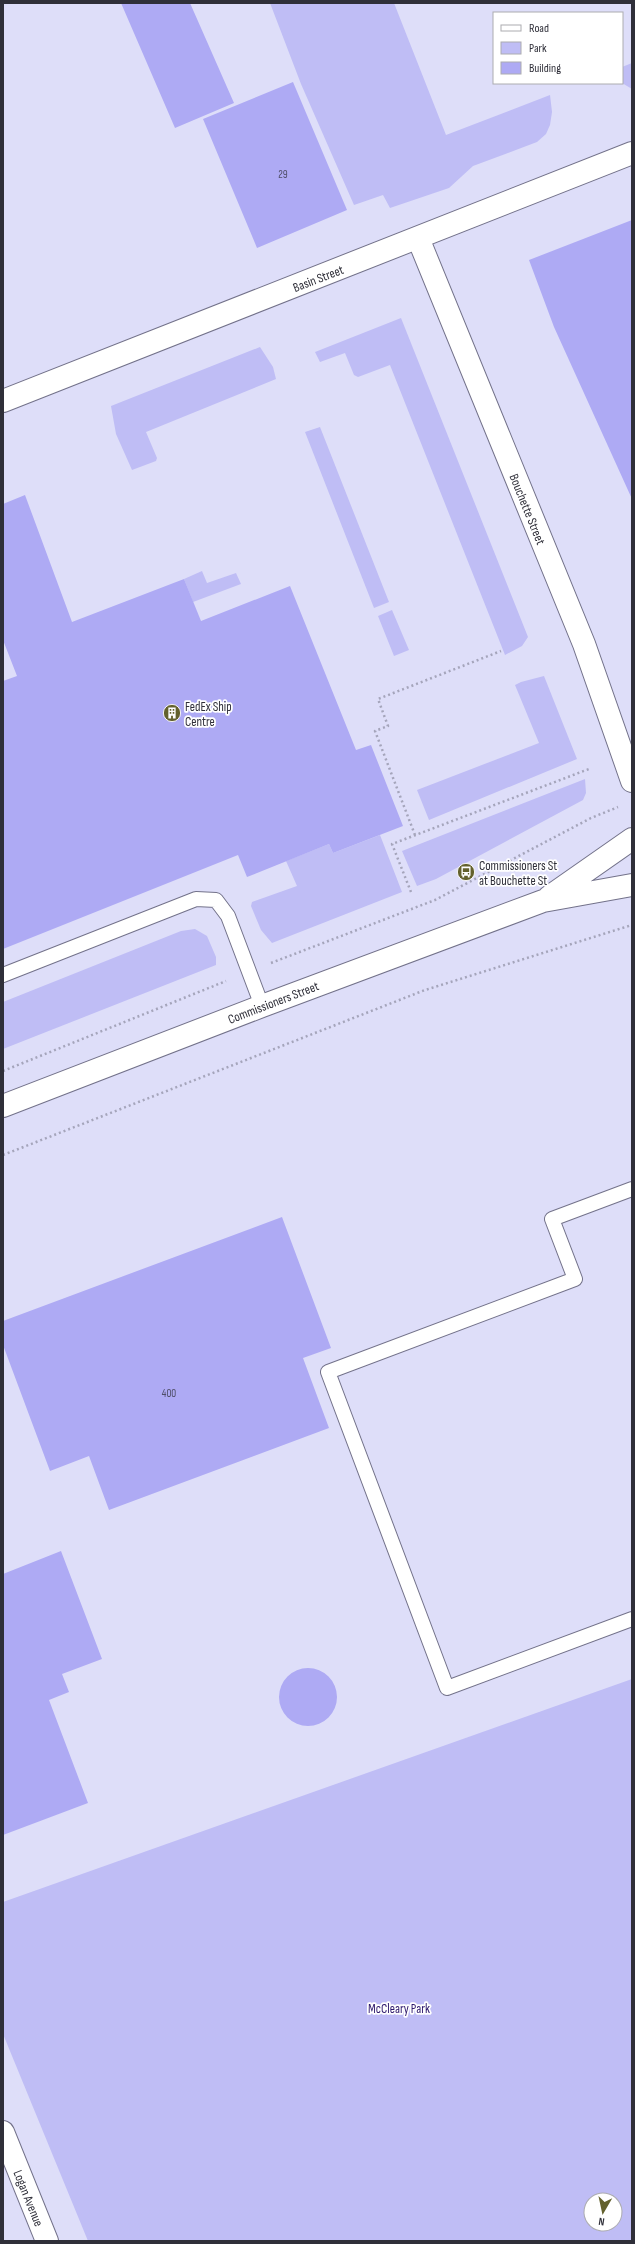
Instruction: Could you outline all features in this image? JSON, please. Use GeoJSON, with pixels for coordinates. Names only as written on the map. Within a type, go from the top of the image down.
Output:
{"type":"FeatureCollection","features":[{"type":"Feature","properties":{"kind":"street","name":"Basin Street"},"geometry":{"type":"LineString","coordinates":[[3,401],[632,153]]}},
{"type":"Feature","properties":{"kind":"street","name":"Bouchette Street"},"geometry":{"type":"LineString","coordinates":[[418,238],[584,644],[632,781]]}},
{"type":"Feature","properties":{"kind":"street","name":"Commissioners Street"},"geometry":{"type":"LineString","coordinates":[[543,901],[632,839]]}},
{"type":"Feature","properties":{"kind":"street","name":"Commissioners Street"},"geometry":{"type":"LineString","coordinates":[[3,1106],[262,1006],[543,901],[632,886]]}},
{"type":"Feature","properties":{"kind":"street","name":"Logan Avenue"},"geometry":{"type":"LineString","coordinates":[[3,2132],[47,2241]]}},
{"type":"Feature","properties":{"kind":"lane"},"geometry":{"type":"LineString","coordinates":[[3,976],[196,899],[216,900],[228,916],[262,1006]]}},
{"type":"Feature","properties":{"kind":"lane"},"geometry":{"type":"LineString","coordinates":[[632,1189],[552,1219],[575,1279],[328,1372],[447,1688],[632,1619]]}},
{"type":"Feature","properties":{"kind":"path"},"geometry":{"type":"LineString","coordinates":[[415,835],[375,731],[388,726],[378,699],[500,651]]}},
{"type":"Feature","properties":{"kind":"path"},"geometry":{"type":"LineString","coordinates":[[411,892],[392,844],[589,769]]}},
{"type":"Feature","properties":{"kind":"path"},"geometry":{"type":"LineString","coordinates":[[3,1071],[249,972],[435,900],[591,818],[625,805]]}},
{"type":"Feature","properties":{"kind":"path"},"geometry":{"type":"LineString","coordinates":[[3,1155],[425,990],[632,924]]}},
{"type":"Feature","properties":{"kind":"green space"},"geometry":{"type":"Polygon","coordinates":[[[270,3],[394,3],[446,135],[550,95],[552,112],[550,125],[546,134],[537,142],[473,166],[449,188],[390,208],[383,195],[354,205],[301,84],[270,3]]]}},
{"type":"Feature","properties":{"kind":"green space"},"geometry":{"type":"Polygon","coordinates":[[[632,63],[632,89],[623,84],[623,67],[632,63]]]}},
{"type":"Feature","properties":{"kind":"green space"},"geometry":{"type":"Polygon","coordinates":[[[401,318],[528,637],[522,646],[505,655],[390,365],[358,377],[354,375],[345,353],[320,362],[315,352],[401,318]]]}},
{"type":"Feature","properties":{"kind":"green space"},"geometry":{"type":"Polygon","coordinates":[[[260,347],[273,367],[276,379],[146,432],[157,458],[156,461],[132,470],[116,434],[111,406],[260,347]]]}},
{"type":"Feature","properties":{"kind":"green space"},"geometry":{"type":"Polygon","coordinates":[[[320,427],[389,602],[374,608],[305,432],[320,427]]]}},
{"type":"Feature","properties":{"kind":"green space"},"geometry":{"type":"Polygon","coordinates":[[[202,571],[207,583],[236,573],[241,584],[193,602],[184,579],[202,571]]]}},
{"type":"Feature","properties":{"kind":"green space"},"geometry":{"type":"Polygon","coordinates":[[[392,610],[409,650],[394,656],[378,616],[392,610]]]}},
{"type":"Feature","properties":{"kind":"green space"},"geometry":{"type":"Polygon","coordinates":[[[544,676],[577,759],[429,820],[417,790],[539,743],[515,685],[544,676]]]}},
{"type":"Feature","properties":{"kind":"green space"},"geometry":{"type":"Polygon","coordinates":[[[585,779],[586,793],[583,800],[436,879],[417,886],[402,851],[585,779]]]}},
{"type":"Feature","properties":{"kind":"green space"},"geometry":{"type":"Polygon","coordinates":[[[380,835],[402,892],[272,943],[261,930],[251,906],[252,902],[297,886],[286,861],[329,844],[333,853],[380,835]]]}},
{"type":"Feature","properties":{"kind":"green space"},"geometry":{"type":"Polygon","coordinates":[[[195,929],[207,936],[216,957],[216,965],[3,1049],[3,1002],[181,931],[195,929]]]}},
{"type":"Feature","properties":{"kind":"green space","name":"McCleary Park"},"geometry":{"type":"Polygon","coordinates":[[[632,1679],[632,2241],[88,2241],[3,2034],[3,1902],[632,1679]]]}},
{"type":"Feature","properties":{"kind":"building"},"geometry":{"type":"Polygon","coordinates":[[[121,3],[190,3],[234,103],[175,128],[121,3]]]}},
{"type":"Feature","properties":{"kind":"building"},"geometry":{"type":"Polygon","coordinates":[[[293,82],[347,210],[257,248],[203,119],[293,82]]]}},
{"type":"Feature","properties":{"kind":"building"},"geometry":{"type":"Polygon","coordinates":[[[632,220],[632,499],[554,327],[529,260],[632,220]]]}},
{"type":"Feature","properties":{"kind":"building","name":"FedEx Ship Centre"},"geometry":{"type":"Polygon","coordinates":[[[25,495],[72,622],[184,579],[201,621],[290,586],[356,750],[371,745],[403,826],[333,853],[329,844],[247,877],[238,855],[3,949],[3,681],[17,676],[3,640],[3,504],[25,495]]]}},
{"type":"Feature","properties":{"kind":"building"},"geometry":{"type":"Polygon","coordinates":[[[282,1217],[331,1348],[303,1358],[329,1428],[109,1510],[89,1456],[50,1471],[3,1345],[3,1321],[282,1217]]]}},
{"type":"Feature","properties":{"kind":"building"},"geometry":{"type":"Polygon","coordinates":[[[61,1551],[102,1659],[62,1674],[69,1692],[49,1700],[88,1803],[3,1835],[3,1574],[61,1551]]]}},
{"type":"Feature","properties":{"kind":"building"},"geometry":{"type":"Polygon","coordinates":[[[302,1668],[314,1668],[329,1676],[337,1691],[337,1703],[329,1718],[314,1726],[302,1726],[287,1718],[279,1703],[279,1691],[287,1676],[302,1668]]]}},
{"type":"Feature","properties":{"kind":"place","name":"FedEx Ship Centre"},"geometry":{"type":"Point","coordinates":[172,713]}},
{"type":"Feature","properties":{"kind":"place","name":"Commissioners St at Bouchette St"},"geometry":{"type":"Point","coordinates":[466,872]}}]}
